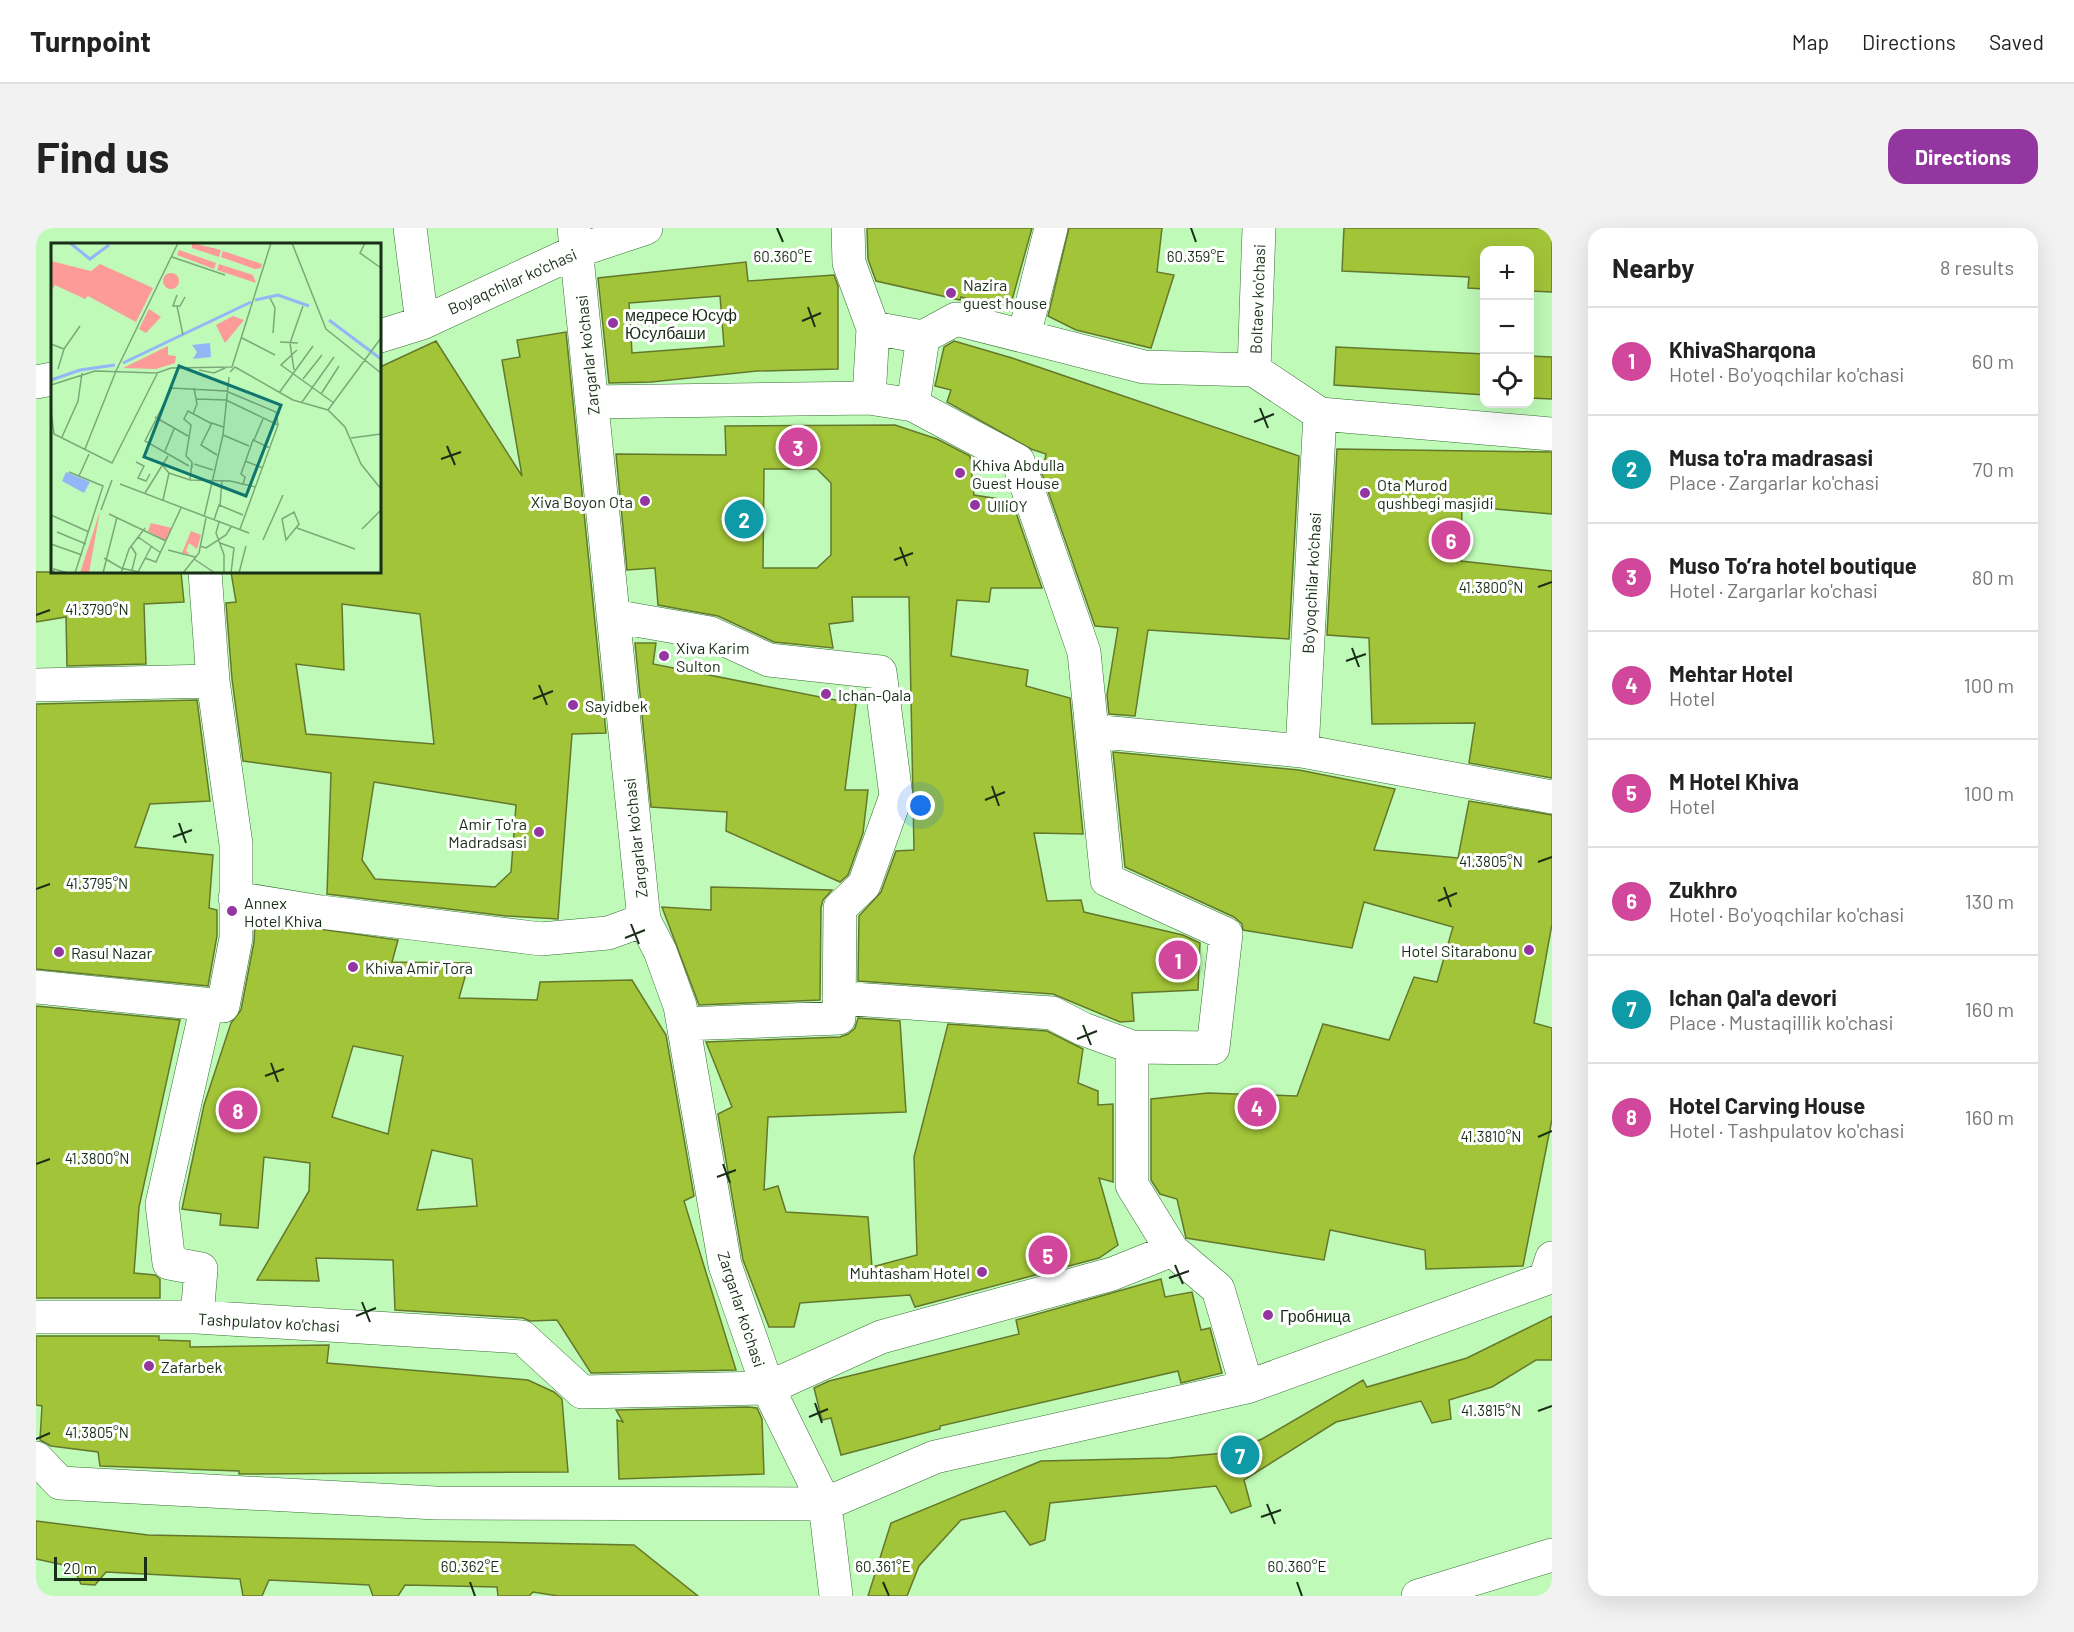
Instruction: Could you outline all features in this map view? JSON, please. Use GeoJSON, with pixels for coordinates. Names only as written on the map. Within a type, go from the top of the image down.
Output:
{"type":"FeatureCollection","features":[{"type":"Feature","properties":{"kind":"street"},"geometry":{"type":"LineString","coordinates":[[410,228],[422,322]]}},
{"type":"Feature","properties":{"kind":"street","name":"Boyaqchilar ko'chasi"},"geometry":{"type":"LineString","coordinates":[[381,336],[422,322],[575,240],[646,228]]}},
{"type":"Feature","properties":{"kind":"street"},"geometry":{"type":"LineString","coordinates":[[848,228],[849,263],[873,328],[869,398]]}},
{"type":"Feature","properties":{"kind":"street"},"geometry":{"type":"LineString","coordinates":[[1024,336],[1051,228]]}},
{"type":"Feature","properties":{"kind":"street","name":"Boltaev ko'chasi"},"geometry":{"type":"LineString","coordinates":[[1254,370],[1259,228]]}},
{"type":"Feature","properties":{"kind":"street","name":"Zargarlar ko'chasi"},"geometry":{"type":"LineString","coordinates":[[575,240],[644,920],[660,951],[680,1006],[724,1265],[768,1388],[825,1504],[836,1596]]}},
{"type":"Feature","properties":{"kind":"street"},"geometry":{"type":"LineString","coordinates":[[873,328],[923,337],[956,319],[1144,367],[1254,370],[1320,414],[1552,434]]}},
{"type":"Feature","properties":{"kind":"street"},"geometry":{"type":"LineString","coordinates":[[913,405],[923,337]]}},
{"type":"Feature","properties":{"kind":"street"},"geometry":{"type":"LineString","coordinates":[[36,382],[51,379]]}},
{"type":"Feature","properties":{"kind":"street"},"geometry":{"type":"LineString","coordinates":[[592,402],[869,398],[913,405],[1018,461],[1084,652],[1107,880],[1226,934],[1213,1048],[1132,1047],[1083,1029],[1052,1013],[839,998]]}},
{"type":"Feature","properties":{"kind":"street","name":"Bo'yoqchilar ko'chasi"},"geometry":{"type":"LineString","coordinates":[[1302,751],[1320,414]]}},
{"type":"Feature","properties":{"kind":"street"},"geometry":{"type":"LineString","coordinates":[[36,987],[223,1006],[236,938],[236,844],[213,681],[205,573]]}},
{"type":"Feature","properties":{"kind":"street"},"geometry":{"type":"LineString","coordinates":[[613,616],[710,633],[769,660],[880,672],[896,796],[864,885],[840,908],[839,1018],[683,1024]]}},
{"type":"Feature","properties":{"kind":"street"},"geometry":{"type":"LineString","coordinates":[[36,685],[213,681]]}},
{"type":"Feature","properties":{"kind":"street"},"geometry":{"type":"LineString","coordinates":[[1092,731],[1302,751],[1552,797]]}},
{"type":"Feature","properties":{"kind":"street"},"geometry":{"type":"LineString","coordinates":[[236,898],[321,912],[541,939],[608,933],[644,920]]}},
{"type":"Feature","properties":{"kind":"street"},"geometry":{"type":"LineString","coordinates":[[197,1317],[201,1269],[169,1263],[162,1204],[207,1005]]}},
{"type":"Feature","properties":{"kind":"street"},"geometry":{"type":"LineString","coordinates":[[1132,1047],[1132,1185],[1172,1250],[1218,1289],[1246,1387]]}},
{"type":"Feature","properties":{"kind":"street"},"geometry":{"type":"LineString","coordinates":[[768,1388],[880,1337],[1112,1274],[1172,1250]]}},
{"type":"Feature","properties":{"kind":"street"},"geometry":{"type":"LineString","coordinates":[[36,1458],[60,1483],[436,1503],[825,1504],[935,1457],[1246,1387],[1545,1278],[1552,1258]]}},
{"type":"Feature","properties":{"kind":"street","name":"Tashpulatov ko'chasi"},"geometry":{"type":"LineString","coordinates":[[36,1317],[197,1317],[522,1337],[582,1392],[768,1388]]}},
{"type":"Feature","properties":{"kind":"street"},"geometry":{"type":"LineString","coordinates":[[1418,1596],[1552,1555]]}},
{"type":"Feature","properties":{"kind":"building"},"geometry":{"type":"Polygon","coordinates":[[[867,228],[1032,228],[1009,311],[961,297],[960,300],[876,281],[868,259],[867,228]]]}},
{"type":"Feature","properties":{"kind":"building"},"geometry":{"type":"Polygon","coordinates":[[[1069,228],[1162,228],[1157,272],[1174,275],[1151,348],[1076,330],[1048,316],[1069,228]]]}},
{"type":"Feature","properties":{"kind":"building"},"geometry":{"type":"Polygon","coordinates":[[[1344,228],[1552,228],[1552,292],[1534,291],[1534,246],[1480,246],[1480,289],[1468,288],[1469,277],[1342,271],[1344,228]]]}},
{"type":"Feature","properties":{"kind":"building"},"geometry":{"type":"Polygon","coordinates":[[[746,262],[748,281],[834,275],[838,286],[838,369],[757,371],[651,382],[609,383],[598,278],[746,262]],[[720,296],[629,303],[632,353],[724,346],[720,296]]]}},
{"type":"Feature","properties":{"kind":"building"},"geometry":{"type":"Polygon","coordinates":[[[566,332],[606,733],[572,734],[558,919],[506,916],[327,894],[331,773],[243,761],[232,679],[226,603],[236,602],[231,573],[381,573],[381,367],[436,341],[522,476],[502,360],[520,357],[517,340],[566,332]],[[342,604],[344,670],[296,664],[306,734],[434,744],[420,614],[342,604]],[[374,782],[362,860],[375,879],[495,887],[511,872],[516,805],[374,782]]]}},
{"type":"Feature","properties":{"kind":"building"},"geometry":{"type":"Polygon","coordinates":[[[954,341],[1012,358],[1299,456],[1289,639],[1148,630],[1135,716],[1109,714],[1107,695],[1118,628],[1095,626],[1042,474],[1046,454],[1031,449],[947,402],[951,390],[935,386],[944,347],[954,341]]]}},
{"type":"Feature","properties":{"kind":"building"},"geometry":{"type":"Polygon","coordinates":[[[1336,347],[1480,354],[1480,395],[1334,385],[1336,347]]]}},
{"type":"Feature","properties":{"kind":"building"},"geometry":{"type":"Polygon","coordinates":[[[1534,356],[1552,357],[1552,399],[1534,398],[1534,356]]]}},
{"type":"Feature","properties":{"kind":"building"},"geometry":{"type":"Polygon","coordinates":[[[895,425],[937,439],[970,456],[974,495],[1012,501],[1042,588],[991,588],[989,602],[957,600],[951,656],[1028,670],[1026,686],[1070,698],[1083,834],[1034,833],[1047,901],[1081,900],[1084,912],[1183,935],[1200,943],[1198,990],[1132,993],[1134,1021],[1120,1022],[1053,994],[858,981],[859,916],[881,892],[896,851],[914,850],[909,597],[852,597],[853,621],[829,624],[833,648],[774,642],[718,616],[658,605],[655,568],[627,570],[616,454],[726,455],[725,426],[895,425]],[[764,469],[763,568],[817,568],[831,555],[831,483],[817,469],[764,469]]]}},
{"type":"Feature","properties":{"kind":"building"},"geometry":{"type":"Polygon","coordinates":[[[1337,449],[1552,452],[1552,514],[1462,506],[1461,561],[1552,571],[1552,778],[1469,763],[1475,723],[1372,724],[1369,638],[1327,635],[1337,449]]]}},
{"type":"Feature","properties":{"kind":"building"},"geometry":{"type":"Polygon","coordinates":[[[36,572],[181,573],[184,602],[144,604],[146,664],[67,666],[66,617],[36,622],[36,572]]]}},
{"type":"Feature","properties":{"kind":"building"},"geometry":{"type":"Polygon","coordinates":[[[635,643],[656,643],[653,664],[856,704],[845,790],[868,790],[863,833],[848,875],[840,882],[726,831],[727,812],[651,807],[635,643]]]}},
{"type":"Feature","properties":{"kind":"building"},"geometry":{"type":"Polygon","coordinates":[[[197,700],[210,801],[150,804],[135,847],[213,855],[209,908],[217,910],[217,936],[208,986],[36,969],[36,704],[197,700]]]}},
{"type":"Feature","properties":{"kind":"building"},"geometry":{"type":"Polygon","coordinates":[[[1113,752],[1299,770],[1395,789],[1374,850],[1458,858],[1469,801],[1552,815],[1552,924],[1534,1023],[1552,1028],[1552,1119],[1523,1266],[1426,1269],[1425,1250],[1330,1230],[1324,1260],[1186,1238],[1177,1199],[1160,1194],[1151,1180],[1151,1099],[1208,1093],[1297,1096],[1323,1024],[1389,1040],[1414,977],[1437,982],[1453,927],[1364,902],[1352,948],[1243,930],[1242,924],[1234,917],[1125,867],[1113,752]]]}},
{"type":"Feature","properties":{"kind":"building"},"geometry":{"type":"Polygon","coordinates":[[[711,887],[832,890],[823,900],[821,907],[820,1000],[699,1005],[662,907],[711,910],[711,887]]]}},
{"type":"Feature","properties":{"kind":"building"},"geometry":{"type":"Polygon","coordinates":[[[255,920],[398,940],[392,962],[469,963],[459,998],[537,1000],[540,982],[632,980],[666,1035],[694,1196],[684,1201],[736,1370],[591,1373],[557,1320],[530,1321],[523,1318],[395,1310],[393,1260],[316,1258],[319,1281],[257,1280],[309,1191],[310,1163],[264,1157],[258,1228],[220,1225],[221,1214],[182,1209],[204,1105],[231,1023],[241,1010],[254,942],[255,920]],[[353,1046],[332,1117],[388,1134],[403,1056],[353,1046]],[[432,1150],[417,1210],[477,1206],[472,1159],[432,1150]]]}},
{"type":"Feature","properties":{"kind":"building"},"geometry":{"type":"Polygon","coordinates":[[[36,1006],[180,1020],[139,1207],[134,1273],[155,1275],[160,1279],[160,1298],[36,1298],[36,1006]]]}},
{"type":"Feature","properties":{"kind":"building"},"geometry":{"type":"Polygon","coordinates":[[[858,1018],[900,1021],[906,1112],[768,1117],[764,1190],[778,1186],[786,1212],[868,1217],[872,1267],[917,1255],[914,1157],[948,1024],[1047,1031],[1083,1049],[1078,1083],[1098,1091],[1098,1105],[1113,1104],[1113,1182],[1099,1178],[1118,1245],[1099,1258],[915,1307],[910,1295],[800,1303],[794,1327],[769,1327],[743,1260],[718,1114],[732,1107],[706,1042],[840,1037],[855,1028],[858,1018]]]}},
{"type":"Feature","properties":{"kind":"building"},"geometry":{"type":"Polygon","coordinates":[[[1161,1279],[1165,1297],[1192,1292],[1201,1330],[1210,1328],[1222,1373],[1181,1383],[1178,1371],[940,1426],[940,1429],[841,1455],[831,1418],[822,1420],[814,1388],[829,1381],[1019,1334],[1016,1320],[1161,1279]]]}},
{"type":"Feature","properties":{"kind":"building"},"geometry":{"type":"Polygon","coordinates":[[[1552,1316],[1552,1360],[1536,1360],[1492,1387],[1449,1400],[1451,1419],[1432,1423],[1421,1401],[1336,1422],[1244,1480],[1251,1506],[1231,1513],[1216,1486],[1050,1503],[1045,1540],[1030,1545],[1005,1511],[961,1520],[919,1566],[907,1596],[868,1596],[891,1523],[1041,1461],[1169,1458],[1225,1453],[1262,1439],[1363,1380],[1367,1387],[1467,1358],[1552,1316]]]}},
{"type":"Feature","properties":{"kind":"building"},"geometry":{"type":"Polygon","coordinates":[[[36,1336],[159,1336],[159,1340],[190,1341],[190,1347],[329,1345],[327,1363],[528,1380],[554,1392],[562,1399],[568,1472],[239,1474],[239,1471],[100,1466],[98,1452],[51,1446],[40,1440],[42,1406],[36,1405],[36,1336]]]}},
{"type":"Feature","properties":{"kind":"building"},"geometry":{"type":"Polygon","coordinates":[[[757,1408],[762,1419],[764,1474],[619,1479],[617,1420],[623,1422],[616,1410],[757,1408]]]}},
{"type":"Feature","properties":{"kind":"building"},"geometry":{"type":"Polygon","coordinates":[[[36,1521],[148,1535],[634,1545],[698,1596],[558,1596],[533,1592],[529,1596],[498,1596],[497,1587],[405,1585],[398,1596],[373,1596],[369,1585],[269,1580],[262,1596],[243,1596],[240,1579],[106,1572],[95,1585],[81,1584],[73,1567],[36,1559],[36,1521]]]}},
{"type":"Feature","properties":{"kind":"place","name":"Nazira guest house"},"geometry":{"type":"Point","coordinates":[951,293]}},
{"type":"Feature","properties":{"kind":"place","name":"медресе Юсуф Юсулбаши"},"geometry":{"type":"Point","coordinates":[613,323]}},
{"type":"Feature","properties":{"kind":"place","name":"Muso To’ra hotel boutique"},"geometry":{"type":"Point","coordinates":[798,447]}},
{"type":"Feature","properties":{"kind":"place","name":"Khiva Abdulla Guest House"},"geometry":{"type":"Point","coordinates":[960,473]}},
{"type":"Feature","properties":{"kind":"place","name":"Ota Murod qushbegi masjidi"},"geometry":{"type":"Point","coordinates":[1365,493]}},
{"type":"Feature","properties":{"kind":"place","name":"Xiva Boyon Ota"},"geometry":{"type":"Point","coordinates":[645,501]}},
{"type":"Feature","properties":{"kind":"place","name":"UlliOY"},"geometry":{"type":"Point","coordinates":[975,505]}},
{"type":"Feature","properties":{"kind":"place","name":"Musa to'ra madrasasi"},"geometry":{"type":"Point","coordinates":[744,519]}},
{"type":"Feature","properties":{"kind":"place","name":"Zukhro"},"geometry":{"type":"Point","coordinates":[1451,540]}},
{"type":"Feature","properties":{"kind":"place","name":"Xiva Karim Sulton"},"geometry":{"type":"Point","coordinates":[664,656]}},
{"type":"Feature","properties":{"kind":"place","name":"Ichan-Qala"},"geometry":{"type":"Point","coordinates":[826,694]}},
{"type":"Feature","properties":{"kind":"place","name":"Sayidbek"},"geometry":{"type":"Point","coordinates":[573,705]}},
{"type":"Feature","properties":{"kind":"place","name":"Amir To'ra Madradsasi"},"geometry":{"type":"Point","coordinates":[539,832]}},
{"type":"Feature","properties":{"kind":"place","name":"Annex Hotel Khiva"},"geometry":{"type":"Point","coordinates":[232,911]}},
{"type":"Feature","properties":{"kind":"place","name":"Hotel Sitarabonu"},"geometry":{"type":"Point","coordinates":[1529,950]}},
{"type":"Feature","properties":{"kind":"place","name":"Rasul Nazar"},"geometry":{"type":"Point","coordinates":[59,952]}},
{"type":"Feature","properties":{"kind":"place","name":"KhivaSharqona"},"geometry":{"type":"Point","coordinates":[1178,960]}},
{"type":"Feature","properties":{"kind":"place","name":"Khiva Amir Tora"},"geometry":{"type":"Point","coordinates":[353,967]}},
{"type":"Feature","properties":{"kind":"place","name":"Mehtar Hotel"},"geometry":{"type":"Point","coordinates":[1257,1107]}},
{"type":"Feature","properties":{"kind":"place","name":"Hotel Carving House"},"geometry":{"type":"Point","coordinates":[238,1110]}},
{"type":"Feature","properties":{"kind":"place","name":"M Hotel Khiva"},"geometry":{"type":"Point","coordinates":[1048,1255]}},
{"type":"Feature","properties":{"kind":"place","name":"Muhtasham Hotel"},"geometry":{"type":"Point","coordinates":[982,1272]}},
{"type":"Feature","properties":{"kind":"place","name":"Гробница"},"geometry":{"type":"Point","coordinates":[1268,1315]}},
{"type":"Feature","properties":{"kind":"place","name":"Zafarbek"},"geometry":{"type":"Point","coordinates":[149,1366]}},
{"type":"Feature","properties":{"kind":"place","name":"Ichan Qal'a devori"},"geometry":{"type":"Point","coordinates":[1240,1455]}}]}
